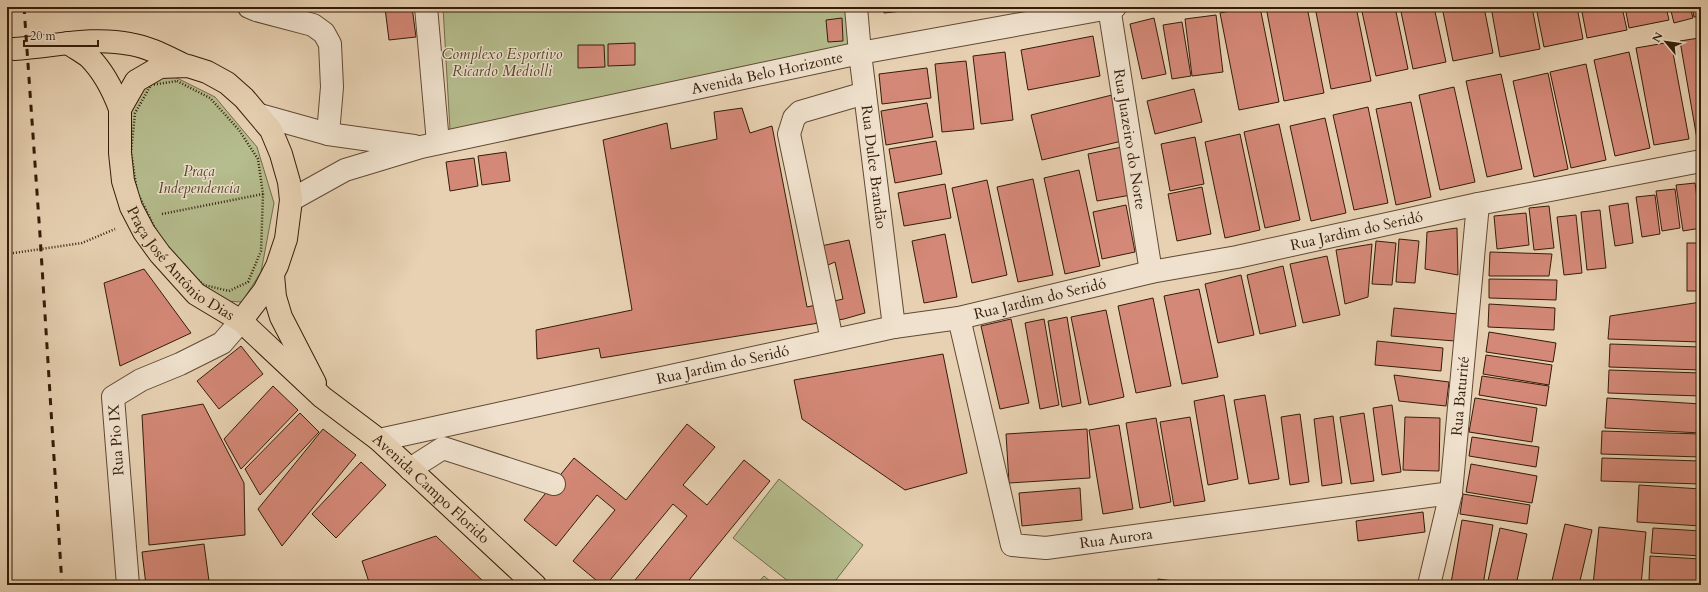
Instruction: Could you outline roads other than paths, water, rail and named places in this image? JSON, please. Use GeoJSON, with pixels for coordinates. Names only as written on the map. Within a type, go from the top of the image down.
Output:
{"type":"FeatureCollection","features":[{"type":"Feature","properties":{"kind":"main road"},"geometry":{"type":"LineString","coordinates":[[9,50],[101,40],[131,44],[158,53],[188,66]]}},
{"type":"Feature","properties":{"kind":"main road"},"geometry":{"type":"LineString","coordinates":[[68,43],[88,56],[99,69],[113,89],[120,109]]}},
{"type":"Feature","properties":{"kind":"main road","name":"Praça José Antônio Dias"},"geometry":{"type":"LineString","coordinates":[[188,66],[207,72],[227,83],[260,115],[271,130],[281,154],[289,182],[290,200],[286,239],[273,275],[264,291],[241,320],[196,294],[160,254],[144,232],[131,207],[123,181],[120,153],[120,109],[136,81],[160,67],[188,66]]}},
{"type":"Feature","properties":{"kind":"main road"},"geometry":{"type":"LineString","coordinates":[[273,275],[275,297],[281,317],[322,397]]}},
{"type":"Feature","properties":{"kind":"main road","name":"Avenida Campo Florido"},"geometry":{"type":"LineString","coordinates":[[241,320],[322,397],[379,440],[535,585]]}},
{"type":"Feature","properties":{"kind":"street"},"geometry":{"type":"LineString","coordinates":[[249,7],[313,25],[324,33],[330,44],[332,87],[328,134]]}},
{"type":"Feature","properties":{"kind":"street"},"geometry":{"type":"LineString","coordinates":[[260,115],[328,134],[430,145],[426,7]]}},
{"type":"Feature","properties":{"kind":"street","name":"Rua Dulce Brandão"},"geometry":{"type":"LineString","coordinates":[[856,7],[860,53],[894,326]]}},
{"type":"Feature","properties":{"kind":"street","name":"Avenida Belo Horizonte"},"geometry":{"type":"LineString","coordinates":[[290,200],[344,170],[430,145],[860,53],[1111,7]]}},
{"type":"Feature","properties":{"kind":"street","name":"Rua Juazeiro do Norte"},"geometry":{"type":"LineString","coordinates":[[1111,7],[1151,272]]}},
{"type":"Feature","properties":{"kind":"street"},"geometry":{"type":"LineString","coordinates":[[832,340],[789,134],[794,118],[800,112],[865,93]]}},
{"type":"Feature","properties":{"kind":"street","name":"Rua Jardim do Seridó"},"geometry":{"type":"LineString","coordinates":[[379,440],[894,326],[959,318],[1151,272],[1237,257],[1478,204],[1701,161]]}},
{"type":"Feature","properties":{"kind":"street","name":"Rua Baturité"},"geometry":{"type":"LineString","coordinates":[[1429,585],[1451,493],[1478,204]]}},
{"type":"Feature","properties":{"kind":"street","name":"Rua Aurora"},"geometry":{"type":"LineString","coordinates":[[959,318],[1012,545],[1046,548],[1451,493]]}},
{"type":"Feature","properties":{"kind":"street","name":"Rua Pio IX"},"geometry":{"type":"LineString","coordinates":[[128,585],[113,397],[140,380],[180,364],[222,343],[241,320]]}},
{"type":"Feature","properties":{"kind":"street"},"geometry":{"type":"LineString","coordinates":[[410,469],[443,448],[554,484]]}},
{"type":"Feature","properties":{"kind":"railway"},"geometry":{"type":"LineString","coordinates":[[24,7],[62,585]]}},
{"type":"Feature","properties":{"kind":"park label","name":"Complexo Esportivo Ricardo Mediolli"},"geometry":{"type":"Point","coordinates":[502,62]}},
{"type":"Feature","properties":{"kind":"park label","name":"Praça Independencia"},"geometry":{"type":"Point","coordinates":[199,180]}}]}
